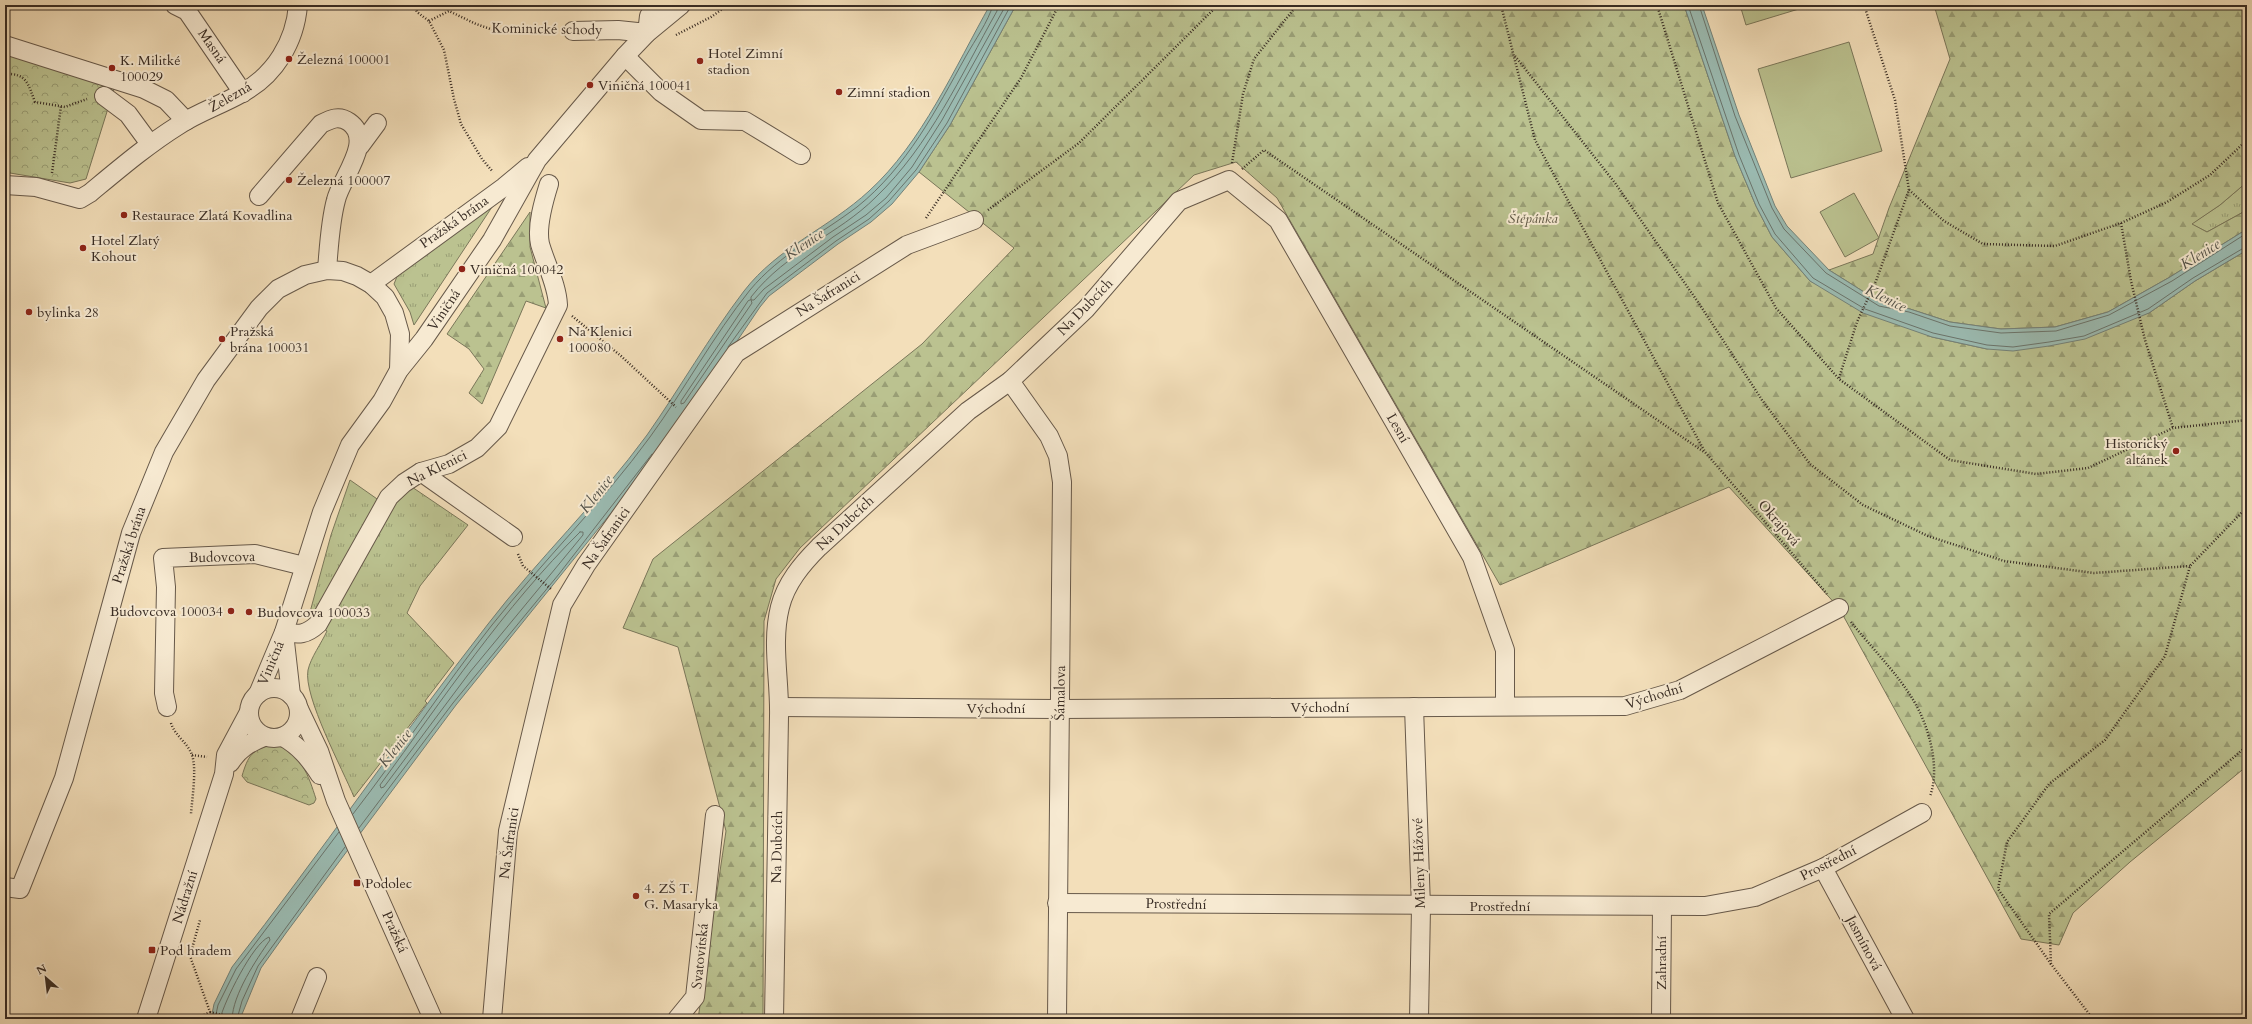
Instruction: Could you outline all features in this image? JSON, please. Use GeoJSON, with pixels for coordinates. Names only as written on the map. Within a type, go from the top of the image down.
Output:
{"type":"FeatureCollection","features":[{"type":"Feature","properties":{"kind":"street","name":"Masná"},"geometry":{"type":"LineString","coordinates":[[175,5],[187,11],[243,93]]}},
{"type":"Feature","properties":{"kind":"street","name":"Železná"},"geometry":{"type":"LineString","coordinates":[[50,190],[68,197],[80,199],[90,193],[150,144],[186,121],[220,106],[243,93],[276,66],[288,47],[297,19],[298,5]]}},
{"type":"Feature","properties":{"kind":"street"},"geometry":{"type":"LineString","coordinates":[[647,33],[649,16],[658,5]]}},
{"type":"Feature","properties":{"kind":"street","name":"Viničná"},"geometry":{"type":"LineString","coordinates":[[258,694],[284,632],[322,512],[350,445],[382,401],[399,370],[424,339],[492,240],[537,160],[625,56],[647,33],[681,5]]}},
{"type":"Feature","properties":{"kind":"street","name":"Kominické schody"},"geometry":{"type":"LineString","coordinates":[[573,31],[618,30],[647,33]]}},
{"type":"Feature","properties":{"kind":"street"},"geometry":{"type":"LineString","coordinates":[[5,45],[144,89],[166,100],[186,121]]}},
{"type":"Feature","properties":{"kind":"street"},"geometry":{"type":"LineString","coordinates":[[625,56],[661,92],[701,120],[745,121],[801,155]]}},
{"type":"Feature","properties":{"kind":"street"},"geometry":{"type":"LineString","coordinates":[[104,96],[128,114],[150,144]]}},
{"type":"Feature","properties":{"kind":"street"},"geometry":{"type":"LineString","coordinates":[[259,196],[321,124],[332,118],[344,118],[354,126],[358,134],[360,146]]}},
{"type":"Feature","properties":{"kind":"street"},"geometry":{"type":"LineString","coordinates":[[327,270],[330,233],[336,199],[360,146],[377,123]]}},
{"type":"Feature","properties":{"kind":"street","name":"Pražská brána"},"geometry":{"type":"LineString","coordinates":[[371,284],[392,266],[504,187],[537,160]]}},
{"type":"Feature","properties":{"kind":"street","name":"Na Dubcích"},"geometry":{"type":"LineString","coordinates":[[774,1019],[779,707],[776,632],[780,607],[799,567],[968,411],[1010,381],[1086,309],[1179,201],[1229,180]]}},
{"type":"Feature","properties":{"kind":"street","name":"Lesní"},"geometry":{"type":"LineString","coordinates":[[1229,180],[1278,220],[1472,557],[1505,650],[1504,706]]}},
{"type":"Feature","properties":{"kind":"street"},"geometry":{"type":"LineString","coordinates":[[549,184],[541,207],[540,242],[558,294],[558,305]]}},
{"type":"Feature","properties":{"kind":"street"},"geometry":{"type":"LineString","coordinates":[[5,185],[50,190]]}},
{"type":"Feature","properties":{"kind":"street","name":"Na Šafranici"},"geometry":{"type":"LineString","coordinates":[[492,1019],[508,831],[562,605],[586,566],[736,353],[908,244],[974,220]]}},
{"type":"Feature","properties":{"kind":"street","name":"Pražská brána"},"geometry":{"type":"LineString","coordinates":[[5,887],[20,889],[64,778],[126,547],[160,449],[206,380],[259,308],[276,286],[305,274],[327,270],[343,271],[358,276],[371,284],[385,296],[394,313],[400,334],[399,370]]}},
{"type":"Feature","properties":{"kind":"street","name":"Na Klenici"},"geometry":{"type":"LineString","coordinates":[[284,632],[300,635],[310,632],[318,624],[389,497],[404,483],[421,472],[449,464],[478,448],[498,427],[558,305]]}},
{"type":"Feature","properties":{"kind":"street","name":"Šámalova"},"geometry":{"type":"LineString","coordinates":[[1010,381],[1049,436],[1058,456],[1062,482],[1057,1019]]}},
{"type":"Feature","properties":{"kind":"street"},"geometry":{"type":"LineString","coordinates":[[421,472],[513,538]]}},
{"type":"Feature","properties":{"kind":"street","name":"Budovcova"},"geometry":{"type":"LineString","coordinates":[[167,707],[164,693],[166,587],[163,558],[255,554],[304,566]]}},
{"type":"Feature","properties":{"kind":"street","name":"Východní"},"geometry":{"type":"LineString","coordinates":[[779,707],[1059,709],[1625,706],[1680,690],[1839,608]]}},
{"type":"Feature","properties":{"kind":"street","name":"Viničná"},"geometry":{"type":"LineString","coordinates":[[284,632],[295,702]]}},
{"type":"Feature","properties":{"kind":"street"},"geometry":{"type":"LineString","coordinates":[[274,688],[284,690],[295,702],[298,720],[293,730],[283,737],[264,737],[253,726],[249,712],[252,702],[258,694],[274,688]]}},
{"type":"Feature","properties":{"kind":"street","name":"Pražská"},"geometry":{"type":"LineString","coordinates":[[295,702],[318,751],[336,801],[358,847],[433,1019]]}},
{"type":"Feature","properties":{"kind":"street","name":"Mileny Hážové"},"geometry":{"type":"LineString","coordinates":[[1414,706],[1421,907],[1420,1019]]}},
{"type":"Feature","properties":{"kind":"street","name":"Nádražní"},"geometry":{"type":"LineString","coordinates":[[146,1019],[224,774],[226,755],[249,712]]}},
{"type":"Feature","properties":{"kind":"street","name":"Nádražní"},"geometry":{"type":"LineString","coordinates":[[224,774],[236,754],[246,744],[264,737]]}},
{"type":"Feature","properties":{"kind":"street","name":"Pražská"},"geometry":{"type":"LineString","coordinates":[[283,737],[298,745],[308,756],[336,801]]}},
{"type":"Feature","properties":{"kind":"street","name":"Prostřední"},"geometry":{"type":"LineString","coordinates":[[1057,903],[1421,907],[1705,906],[1755,897],[1823,868],[1922,813]]}},
{"type":"Feature","properties":{"kind":"street","name":"Svatovítská"},"geometry":{"type":"LineString","coordinates":[[677,1019],[695,998],[715,815]]}},
{"type":"Feature","properties":{"kind":"street","name":"Jasmínová"},"geometry":{"type":"LineString","coordinates":[[1823,868],[1905,1019]]}},
{"type":"Feature","properties":{"kind":"street","name":"Zahradní"},"geometry":{"type":"LineString","coordinates":[[1661,1019],[1662,906]]}},
{"type":"Feature","properties":{"kind":"street"},"geometry":{"type":"LineString","coordinates":[[300,1019],[317,977]]}},
{"type":"Feature","properties":{"kind":"path"},"geometry":{"type":"LineString","coordinates":[[414,5],[417,12],[429,21],[444,50],[454,100],[461,124],[482,159],[493,172]]}},
{"type":"Feature","properties":{"kind":"path"},"geometry":{"type":"LineString","coordinates":[[925,219],[1021,78],[1059,5]]}},
{"type":"Feature","properties":{"kind":"path"},"geometry":{"type":"LineString","coordinates":[[974,220],[1079,143],[1218,5]]}},
{"type":"Feature","properties":{"kind":"path"},"geometry":{"type":"LineString","coordinates":[[1229,180],[1243,94],[1254,59],[1297,5]]}},
{"type":"Feature","properties":{"kind":"path"},"geometry":{"type":"LineString","coordinates":[[1501,5],[1536,140],[1705,452]]}},
{"type":"Feature","properties":{"kind":"path"},"geometry":{"type":"LineString","coordinates":[[1657,5],[1718,203],[1776,308],[1839,379],[1950,460],[2036,474],[2088,468],[2173,428],[2247,420]]}},
{"type":"Feature","properties":{"kind":"path"},"geometry":{"type":"LineString","coordinates":[[1839,379],[1858,322],[1876,281],[1909,190],[1895,100],[1864,5]]}},
{"type":"Feature","properties":{"kind":"path","name":"Kominické schody"},"geometry":{"type":"LineString","coordinates":[[429,21],[449,11],[476,24],[496,31],[573,31]]}},
{"type":"Feature","properties":{"kind":"path"},"geometry":{"type":"LineString","coordinates":[[1514,54],[1615,183],[1700,305],[1762,400],[1810,464],[1863,505],[1928,536],[2004,561],[2094,573],[2190,566]]}},
{"type":"Feature","properties":{"kind":"path"},"geometry":{"type":"LineString","coordinates":[[5,74],[16,74],[26,80],[35,102],[65,106],[87,99],[100,74]]}},
{"type":"Feature","properties":{"kind":"path"},"geometry":{"type":"LineString","coordinates":[[50,190],[61,106]]}},
{"type":"Feature","properties":{"kind":"path"},"geometry":{"type":"LineString","coordinates":[[1909,190],[1944,220],[1982,244],[2055,246],[2121,223],[2167,202],[2210,175],[2247,140]]}},
{"type":"Feature","properties":{"kind":"path"},"geometry":{"type":"LineString","coordinates":[[1229,180],[1264,150],[1705,452]]}},
{"type":"Feature","properties":{"kind":"path"},"geometry":{"type":"LineString","coordinates":[[2121,223],[2131,281],[2145,340],[2173,428]]}},
{"type":"Feature","properties":{"kind":"path"},"geometry":{"type":"LineString","coordinates":[[558,305],[621,356],[668,401]]}},
{"type":"Feature","properties":{"kind":"path","name":"Okrajová"},"geometry":{"type":"LineString","coordinates":[[1705,452],[1839,608],[1912,698],[1933,745],[1934,776],[1931,794],[1922,813]]}},
{"type":"Feature","properties":{"kind":"path"},"geometry":{"type":"LineString","coordinates":[[2093,1019],[2050,964],[1998,889],[2007,842],[2049,784],[2105,740],[2165,656],[2190,566],[2247,507]]}},
{"type":"Feature","properties":{"kind":"path"},"geometry":{"type":"LineString","coordinates":[[513,538],[523,566],[552,590]]}},
{"type":"Feature","properties":{"kind":"path"},"geometry":{"type":"LineString","coordinates":[[173,729],[192,755],[194,790],[191,812]]}},
{"type":"Feature","properties":{"kind":"path"},"geometry":{"type":"LineString","coordinates":[[2050,964],[2049,914],[2247,746]]}},
{"type":"Feature","properties":{"kind":"path"},"geometry":{"type":"LineString","coordinates":[[192,755],[200,754]]}},
{"type":"Feature","properties":{"kind":"path"},"geometry":{"type":"LineString","coordinates":[[200,920],[190,956],[210,1012]]}},
{"type":"Feature","properties":{"kind":"path"},"geometry":{"type":"LineString","coordinates":[[196,1019],[210,1012],[239,1019]]}},
{"type":"Feature","properties":{"kind":"green space","name":"Štěpánka"},"geometry":{"type":"Polygon","coordinates":[[[1016,5],[1684,5],[1735,156],[1756,206],[1772,237],[1810,281],[1932,337],[1987,349],[2149,313],[2195,281],[2247,250],[2247,766],[2130,862],[2073,913],[2059,945],[2021,939],[1839,608],[1729,487],[1500,585],[1277,198],[1236,162],[1194,175],[800,548],[776,579],[764,621],[763,1019],[698,1019],[726,831],[678,647],[623,628],[653,559],[922,344],[1014,248],[919,172],[950,125],[1016,5]]]}},
{"type":"Feature","properties":{"kind":"green space"},"geometry":{"type":"Polygon","coordinates":[[[1740,5],[1812,5],[1746,25],[1740,5]]]}},
{"type":"Feature","properties":{"kind":"green space"},"geometry":{"type":"Polygon","coordinates":[[[1934,5],[2247,5],[2247,182],[2220,205],[2192,224],[2207,232],[2247,210],[2247,229],[2170,277],[2108,312],[2055,327],[2001,329],[1950,322],[1910,309],[1880,302],[1829,270],[1873,254],[1889,208],[1950,59],[1934,5]]]}},
{"type":"Feature","properties":{"kind":"green space"},"geometry":{"type":"Polygon","coordinates":[[[1849,42],[1882,151],[1791,178],[1758,69],[1849,42]]]}},
{"type":"Feature","properties":{"kind":"green space"},"geometry":{"type":"Polygon","coordinates":[[[5,54],[115,86],[86,179],[70,183],[10,173],[5,141],[5,54]]]}},
{"type":"Feature","properties":{"kind":"green space"},"geometry":{"type":"Polygon","coordinates":[[[2247,182],[2247,210],[2207,232],[2191,224],[2220,205],[2247,182]]]}},
{"type":"Feature","properties":{"kind":"green space"},"geometry":{"type":"Polygon","coordinates":[[[1854,193],[1879,238],[1845,257],[1820,212],[1854,193]]]}},
{"type":"Feature","properties":{"kind":"green space"},"geometry":{"type":"Polygon","coordinates":[[[492,207],[414,325],[410,312],[394,284],[398,274],[492,207]]]}},
{"type":"Feature","properties":{"kind":"green space"},"geometry":{"type":"Polygon","coordinates":[[[530,212],[530,247],[546,308],[526,301],[482,404],[469,393],[484,369],[469,349],[447,334],[530,212]]]}},
{"type":"Feature","properties":{"kind":"green space"},"geometry":{"type":"Polygon","coordinates":[[[350,480],[380,501],[309,622],[310,612],[331,535],[350,480]]]}},
{"type":"Feature","properties":{"kind":"green space"},"geometry":{"type":"Polygon","coordinates":[[[409,485],[468,525],[420,586],[407,613],[454,663],[425,701],[427,703],[354,797],[317,714],[308,682],[308,670],[309,665],[327,631],[324,629],[394,500],[409,485]]]}},
{"type":"Feature","properties":{"kind":"green space"},"geometry":{"type":"Polygon","coordinates":[[[274,745],[291,752],[302,765],[316,799],[314,803],[309,805],[247,782],[242,776],[246,763],[252,754],[261,748],[274,745]]]}},
{"type":"Feature","properties":{"kind":"water","name":"Klenice"},"geometry":{"type":"Polygon","coordinates":[[[990,5],[1016,5],[950,125],[919,172],[892,204],[871,222],[838,244],[769,296],[700,396],[645,471],[456,705],[286,933],[261,968],[240,1019],[211,1019],[214,1004],[232,967],[297,882],[423,709],[488,624],[527,576],[609,484],[628,460],[647,435],[719,326],[744,291],[757,276],[788,250],[854,204],[888,172],[921,127],[936,103],[990,5]]]}},
{"type":"Feature","properties":{"kind":"water"},"geometry":{"type":"Polygon","coordinates":[[[1684,5],[1702,5],[1739,115],[1775,206],[1787,226],[1829,270],[1880,302],[1910,309],[1950,322],[2001,329],[2055,327],[2108,312],[2170,277],[2247,229],[2247,250],[2195,281],[2149,313],[2085,339],[2049,346],[2013,351],[1987,349],[1932,337],[1863,313],[1810,281],[1772,237],[1756,206],[1735,156],[1684,5]]]}},
{"type":"Feature","properties":{"kind":"place","name":"Železná 100001"},"geometry":{"type":"Point","coordinates":[289,59]}},
{"type":"Feature","properties":{"kind":"place","name":"Hotel Zimní stadion"},"geometry":{"type":"Point","coordinates":[700,61]}},
{"type":"Feature","properties":{"kind":"place","name":"K. Militké 100029"},"geometry":{"type":"Point","coordinates":[112,68]}},
{"type":"Feature","properties":{"kind":"place","name":"Viničná 100041"},"geometry":{"type":"Point","coordinates":[590,85]}},
{"type":"Feature","properties":{"kind":"place","name":"Zimní stadion"},"geometry":{"type":"Point","coordinates":[839,92]}},
{"type":"Feature","properties":{"kind":"place","name":"Železná 100007"},"geometry":{"type":"Point","coordinates":[289,180]}},
{"type":"Feature","properties":{"kind":"place","name":"Restaurace Zlatá Kovadlina"},"geometry":{"type":"Point","coordinates":[124,215]}},
{"type":"Feature","properties":{"kind":"place","name":"Hotel Zlatý Kohout"},"geometry":{"type":"Point","coordinates":[83,248]}},
{"type":"Feature","properties":{"kind":"place","name":"Viničná 100042"},"geometry":{"type":"Point","coordinates":[462,269]}},
{"type":"Feature","properties":{"kind":"place","name":"bylinka 28"},"geometry":{"type":"Point","coordinates":[29,312]}},
{"type":"Feature","properties":{"kind":"place","name":"Pražská brána 100031"},"geometry":{"type":"Point","coordinates":[222,339]}},
{"type":"Feature","properties":{"kind":"place","name":"Na Klenici 100080"},"geometry":{"type":"Point","coordinates":[560,339]}},
{"type":"Feature","properties":{"kind":"place","name":"Historický altánek"},"geometry":{"type":"Point","coordinates":[2176,451]}},
{"type":"Feature","properties":{"kind":"place","name":"Budovcova 100034"},"geometry":{"type":"Point","coordinates":[231,611]}},
{"type":"Feature","properties":{"kind":"place","name":"Budovcova 100033"},"geometry":{"type":"Point","coordinates":[249,612]}},
{"type":"Feature","properties":{"kind":"place","name":"Podolec"},"geometry":{"type":"Point","coordinates":[357,883]}},
{"type":"Feature","properties":{"kind":"place","name":"4. ZŠ T. G. Masaryka"},"geometry":{"type":"Point","coordinates":[636,896]}},
{"type":"Feature","properties":{"kind":"place","name":"Pod hradem"},"geometry":{"type":"Point","coordinates":[152,950]}}]}
